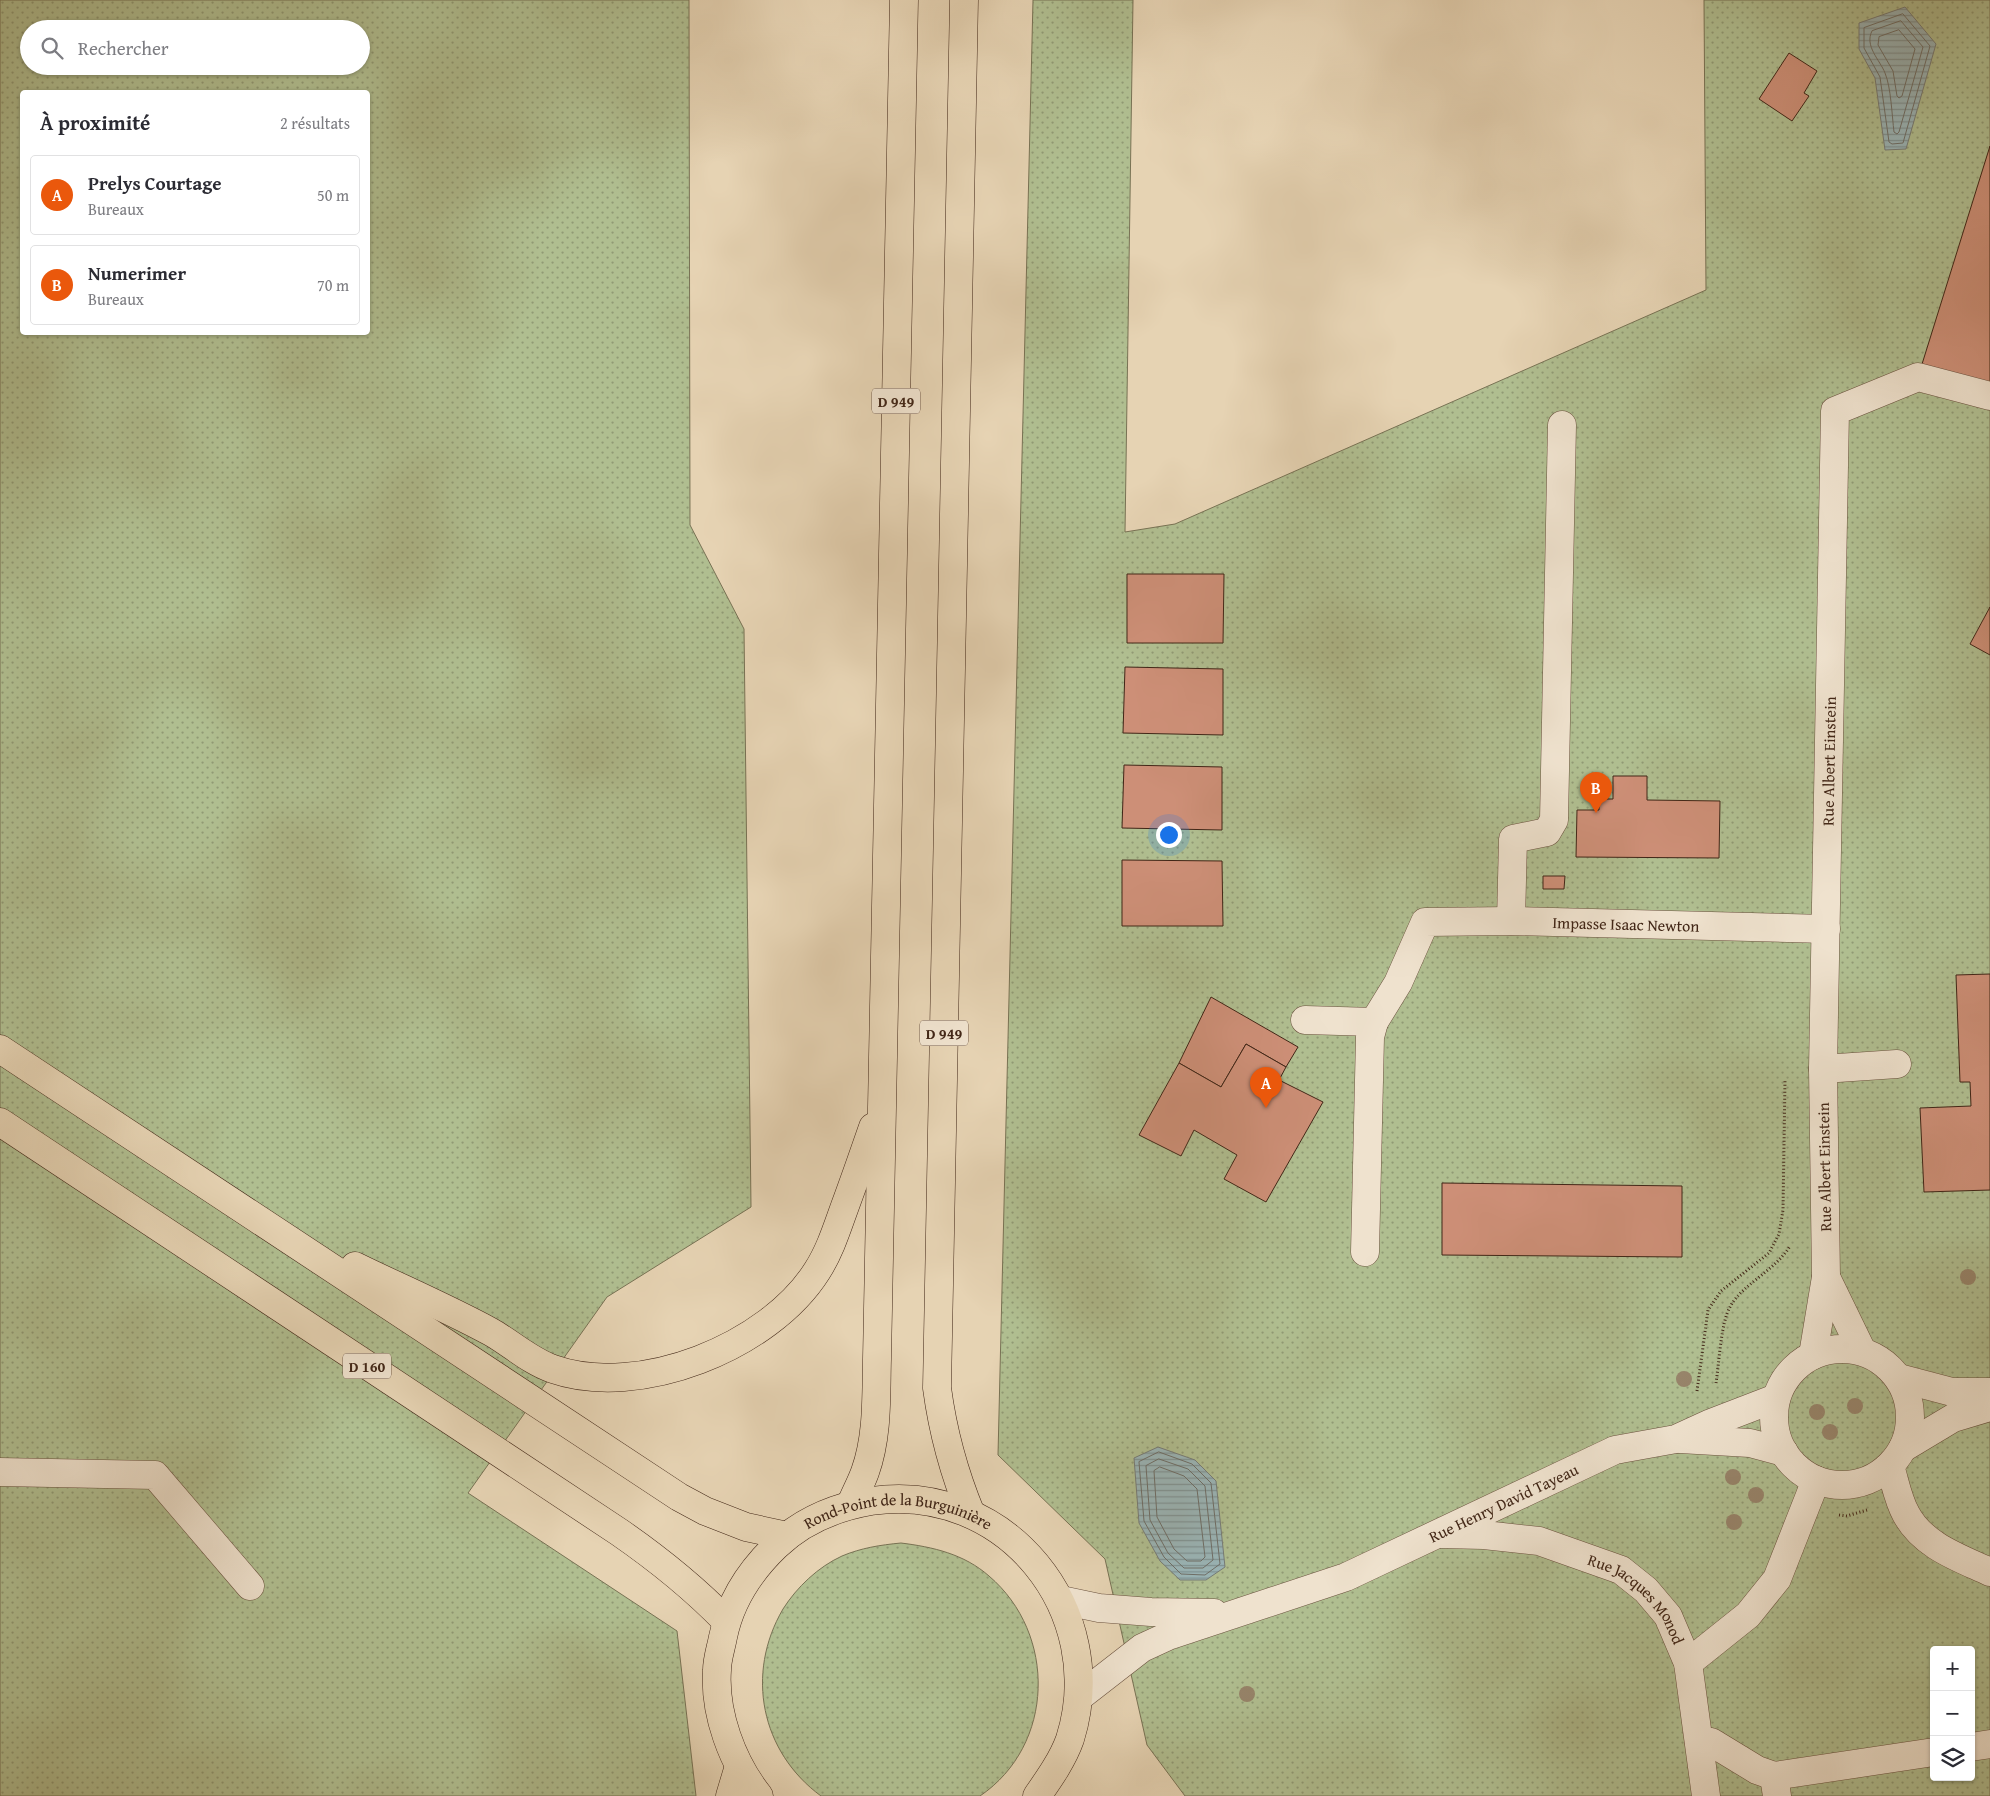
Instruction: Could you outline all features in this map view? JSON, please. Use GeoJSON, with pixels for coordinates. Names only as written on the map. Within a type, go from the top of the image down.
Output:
{"type":"FeatureCollection","features":[{"type":"Feature","properties":{"kind":"main road","name":"D 949"},"geometry":{"type":"LineString","coordinates":[[850,1504],[865,1472],[875,1418],[904,0]]}},
{"type":"Feature","properties":{"kind":"main road","name":"D 949"},"geometry":{"type":"LineString","coordinates":[[964,0],[937,1388],[947,1446],[955,1475],[971,1514]]}},
{"type":"Feature","properties":{"kind":"main road"},"geometry":{"type":"LineString","coordinates":[[0,1048],[679,1497],[705,1511],[746,1527],[787,1536]]}},
{"type":"Feature","properties":{"kind":"main road"},"geometry":{"type":"LineString","coordinates":[[253,1215],[491,1332],[527,1356],[552,1368],[578,1376],[614,1377],[653,1372],[708,1356],[736,1344],[770,1320],[794,1299],[816,1272],[833,1241],[881,1105]]}},
{"type":"Feature","properties":{"kind":"main road","name":"D 160"},"geometry":{"type":"LineString","coordinates":[[0,1122],[619,1532],[663,1563],[702,1596],[726,1621]]}},
{"type":"Feature","properties":{"kind":"main road","name":"Rond-Point de la Burguinière"},"geometry":{"type":"LineString","coordinates":[[759,1796],[739,1766],[721,1720],[717,1670],[726,1621],[741,1589],[762,1560],[787,1536],[817,1517],[850,1504],[891,1498],[932,1502],[971,1514],[1007,1535],[1038,1564],[1060,1600],[1072,1631],[1078,1664],[1079,1697],[1069,1740],[1048,1791]]}},
{"type":"Feature","properties":{"kind":"main road"},"geometry":{"type":"LineString","coordinates":[[730,1796],[739,1766]]}},
{"type":"Feature","properties":{"kind":"street","name":"Rue Albert Einstein"},"geometry":{"type":"LineString","coordinates":[[1813,1355],[1826,1277],[1823,1069],[1835,411],[1918,376],[1990,396]]}},
{"type":"Feature","properties":{"kind":"street"},"geometry":{"type":"LineString","coordinates":[[1511,921],[1513,838],[1547,832],[1554,820],[1562,424]]}},
{"type":"Feature","properties":{"kind":"street","name":"Impasse Isaac Newton"},"geometry":{"type":"LineString","coordinates":[[1374,1022],[1398,983],[1425,922],[1511,921],[1524,923],[1826,929]]}},
{"type":"Feature","properties":{"kind":"street"},"geometry":{"type":"LineString","coordinates":[[1305,1020],[1374,1022],[1370,1037],[1364,1252]]}},
{"type":"Feature","properties":{"kind":"street"},"geometry":{"type":"LineString","coordinates":[[1823,1069],[1897,1064]]}},
{"type":"Feature","properties":{"kind":"street","name":"Rue Albert Einstein"},"geometry":{"type":"LineString","coordinates":[[1826,1277],[1862,1351]]}},
{"type":"Feature","properties":{"kind":"street"},"geometry":{"type":"LineString","coordinates":[[1990,1407],[1953,1418],[1896,1457],[1874,1478],[1855,1484],[1835,1485],[1816,1480],[1798,1469],[1784,1452],[1777,1435],[1774,1416],[1776,1398],[1784,1380],[1797,1366],[1813,1355],[1831,1349],[1847,1348],[1877,1357],[1889,1366],[1899,1378],[1908,1395],[1911,1413],[1909,1431],[1896,1457],[1906,1514],[1922,1534],[1940,1549],[1990,1572]]}},
{"type":"Feature","properties":{"kind":"street"},"geometry":{"type":"LineString","coordinates":[[1899,1378],[1952,1392],[1990,1392]]}},
{"type":"Feature","properties":{"kind":"street","name":"Rue Henry David Tayeau"},"geometry":{"type":"LineString","coordinates":[[1079,1697],[1142,1648],[1168,1636],[1346,1577],[1615,1450],[1676,1439],[1711,1423],[1776,1398]]}},
{"type":"Feature","properties":{"kind":"street"},"geometry":{"type":"LineString","coordinates":[[1676,1439],[1750,1443],[1784,1452]]}},
{"type":"Feature","properties":{"kind":"street"},"geometry":{"type":"LineString","coordinates":[[0,1472],[155,1475],[250,1586]]}},
{"type":"Feature","properties":{"kind":"street"},"geometry":{"type":"LineString","coordinates":[[1688,1663],[1748,1615],[1777,1579],[1816,1480]]}},
{"type":"Feature","properties":{"kind":"street","name":"Rue Jacques Monod"},"geometry":{"type":"LineString","coordinates":[[1438,1534],[1539,1541],[1620,1570],[1646,1590],[1668,1616],[1688,1663],[1706,1796]]}},
{"type":"Feature","properties":{"kind":"street","name":"Rue Henry David Tayeau"},"geometry":{"type":"LineString","coordinates":[[1060,1600],[1099,1608],[1151,1612],[1233,1614]]}},
{"type":"Feature","properties":{"kind":"street"},"geometry":{"type":"LineString","coordinates":[[1698,1741],[1711,1742],[1758,1770],[1776,1786],[1930,1753]]}},
{"type":"Feature","properties":{"kind":"street"},"geometry":{"type":"LineString","coordinates":[[1975,1746],[1990,1744]]}},
{"type":"Feature","properties":{"kind":"green space"},"geometry":{"type":"Polygon","coordinates":[[[0,0],[689,0],[690,525],[744,629],[751,1207],[607,1297],[468,1493],[677,1631],[696,1796],[0,1796],[0,0]]]}},
{"type":"Feature","properties":{"kind":"green space"},"geometry":{"type":"Polygon","coordinates":[[[1033,0],[1133,0],[1125,532],[1175,524],[1706,290],[1704,0],[1990,0],[1990,1796],[1185,1796],[1147,1745],[1105,1559],[998,1455],[1033,0]]]}},
{"type":"Feature","properties":{"kind":"green space"},"geometry":{"type":"Polygon","coordinates":[[[901,1543],[936,1549],[969,1562],[989,1576],[1011,1600],[1027,1628],[1036,1658],[1038,1689],[1034,1719],[1023,1748],[1005,1774],[980,1796],[821,1796],[801,1778],[784,1757],[773,1735],[765,1710],[763,1685],[764,1659],[771,1634],[783,1609],[801,1585],[825,1566],[842,1556],[856,1551],[901,1543]]]}},
{"type":"Feature","properties":{"kind":"water"},"geometry":{"type":"Polygon","coordinates":[[[1905,7],[1936,44],[1906,149],[1885,150],[1875,78],[1859,49],[1859,23],[1905,7]]]}},
{"type":"Feature","properties":{"kind":"water"},"geometry":{"type":"Polygon","coordinates":[[[1158,1447],[1195,1460],[1216,1481],[1225,1567],[1206,1580],[1180,1580],[1160,1561],[1139,1523],[1134,1458],[1158,1447]]]}},
{"type":"Feature","properties":{"kind":"building"},"geometry":{"type":"Polygon","coordinates":[[[1789,53],[1817,71],[1804,93],[1809,96],[1792,121],[1759,99],[1789,53]]]}},
{"type":"Feature","properties":{"kind":"building"},"geometry":{"type":"Polygon","coordinates":[[[1990,146],[1990,396],[1918,377],[1990,146]]]}},
{"type":"Feature","properties":{"kind":"building"},"geometry":{"type":"Polygon","coordinates":[[[1127,574],[1224,574],[1223,643],[1127,643],[1127,574]]]}},
{"type":"Feature","properties":{"kind":"building"},"geometry":{"type":"Polygon","coordinates":[[[1990,607],[1990,655],[1970,644],[1990,607]]]}},
{"type":"Feature","properties":{"kind":"building"},"geometry":{"type":"Polygon","coordinates":[[[1125,667],[1223,669],[1223,735],[1123,733],[1125,667]]]}},
{"type":"Feature","properties":{"kind":"building"},"geometry":{"type":"Polygon","coordinates":[[[1124,765],[1222,767],[1222,830],[1122,828],[1124,765]]]}},
{"type":"Feature","properties":{"kind":"building"},"geometry":{"type":"Polygon","coordinates":[[[1613,776],[1647,776],[1647,800],[1720,801],[1719,858],[1576,857],[1577,810],[1599,810],[1599,799],[1613,799],[1613,776]]]}},
{"type":"Feature","properties":{"kind":"building"},"geometry":{"type":"Polygon","coordinates":[[[1122,860],[1222,861],[1223,926],[1122,926],[1122,860]]]}},
{"type":"Feature","properties":{"kind":"building"},"geometry":{"type":"Polygon","coordinates":[[[1543,876],[1565,876],[1564,889],[1543,889],[1543,876]]]}},
{"type":"Feature","properties":{"kind":"building"},"geometry":{"type":"Polygon","coordinates":[[[1990,974],[1990,1190],[1924,1192],[1920,1108],[1971,1106],[1970,1082],[1960,1082],[1956,975],[1990,974]]]}},
{"type":"Feature","properties":{"kind":"building"},"geometry":{"type":"Polygon","coordinates":[[[1211,997],[1298,1047],[1286,1067],[1246,1044],[1221,1087],[1179,1063],[1211,997]]]}},
{"type":"Feature","properties":{"kind":"building"},"geometry":{"type":"Polygon","coordinates":[[[1246,1044],[1286,1067],[1279,1080],[1323,1102],[1266,1202],[1224,1179],[1237,1155],[1194,1130],[1181,1156],[1139,1135],[1179,1063],[1221,1087],[1246,1044]]]}},
{"type":"Feature","properties":{"kind":"building"},"geometry":{"type":"Polygon","coordinates":[[[1442,1183],[1682,1186],[1682,1257],[1442,1255],[1442,1183]]]}},
{"type":"Feature","properties":{"kind":"place","name":"Numerimer"},"geometry":{"type":"Point","coordinates":[1596,813]}},
{"type":"Feature","properties":{"kind":"place","name":"Prelys Courtage"},"geometry":{"type":"Point","coordinates":[1266,1108]}}]}
